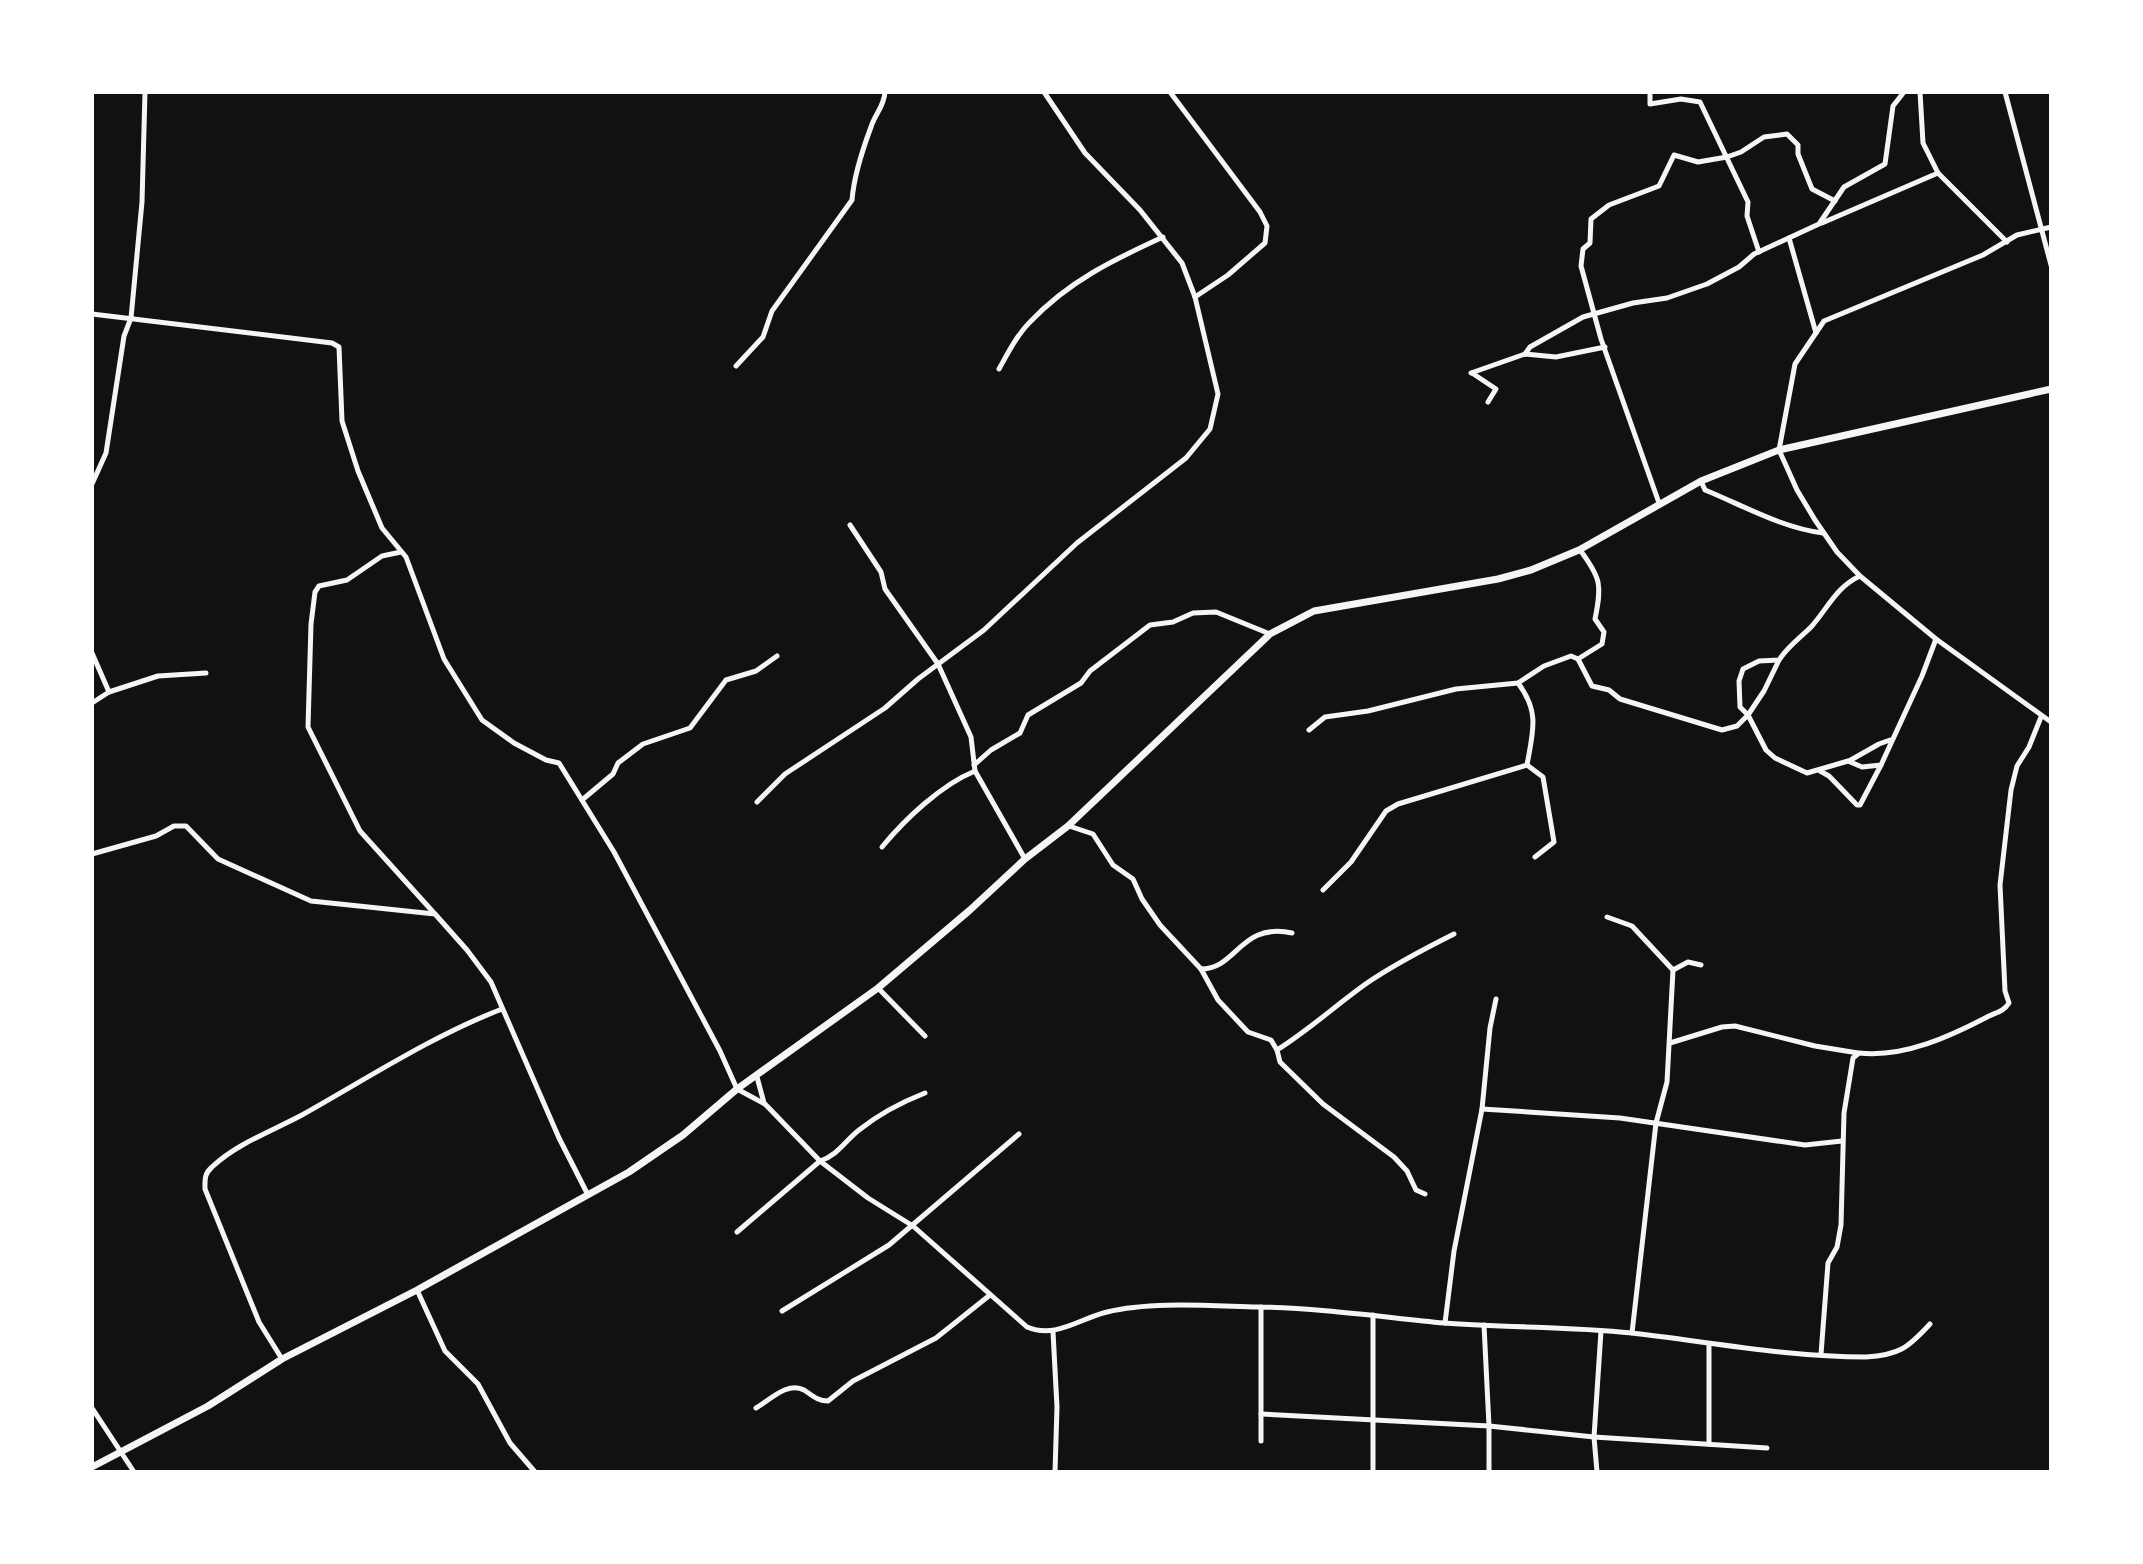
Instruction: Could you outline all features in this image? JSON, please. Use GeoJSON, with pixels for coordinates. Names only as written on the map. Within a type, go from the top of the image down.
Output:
{"type":"FeatureCollection","features":[{"type":"Feature","properties":{"kind":"main road"},"geometry":{"type":"LineString","coordinates":[[92,1467],[208,1406],[282,1359],[417,1290],[629,1172],[683,1135],[737,1089],[878,988],[970,910],[1025,859],[1068,826],[1270,634],[1314,611],[1498,579],[1531,570],[1579,550],[1701,481],[1779,450],[2051,389]]}},
{"type":"Feature","properties":{"kind":"street"},"geometry":{"type":"LineString","coordinates":[[92,484],[106,453],[124,336],[131,318],[142,202],[145,92]]}},
{"type":"Feature","properties":{"kind":"street"},"geometry":{"type":"LineString","coordinates":[[736,366],[763,337],[772,311],[852,200],[851,185],[872,122],[883,105],[885,92]]}},
{"type":"Feature","properties":{"kind":"street"},"geometry":{"type":"LineString","coordinates":[[757,802],[785,774],[885,708],[984,630],[1077,543],[1160,480],[1200,443],[1210,429],[1218,394],[1195,297],[1182,263],[1163,237],[1085,153],[1044,92]]}},
{"type":"Feature","properties":{"kind":"street"},"geometry":{"type":"LineString","coordinates":[[1170,92],[1260,212],[1267,226],[1265,243],[1228,275],[1195,297]]}},
{"type":"Feature","properties":{"kind":"street"},"geometry":{"type":"LineString","coordinates":[[1650,92],[1650,104],[1681,99],[1700,102],[1748,202],[1747,216],[1759,252]]}},
{"type":"Feature","properties":{"kind":"street"},"geometry":{"type":"LineString","coordinates":[[1819,224],[1844,187],[1885,164],[1893,106],[1904,92]]}},
{"type":"Feature","properties":{"kind":"street"},"geometry":{"type":"LineString","coordinates":[[1920,92],[1923,143],[1938,173],[2007,242]]}},
{"type":"Feature","properties":{"kind":"street"},"geometry":{"type":"LineString","coordinates":[[2005,92],[2051,265]]}},
{"type":"Feature","properties":{"kind":"street"},"geometry":{"type":"LineString","coordinates":[[1659,503],[1594,314],[1581,266],[1583,249],[1590,243],[1591,219],[1609,205],[1659,186],[1674,155],[1698,162],[1727,157],[1764,137],[1787,134],[1798,145],[1798,154],[1812,189],[1835,201]]}},
{"type":"Feature","properties":{"kind":"street"},"geometry":{"type":"LineString","coordinates":[[1525,354],[1530,347],[1559,329],[1594,314],[1694,289],[1739,267],[1759,252],[1938,173]]}},
{"type":"Feature","properties":{"kind":"street"},"geometry":{"type":"LineString","coordinates":[[2051,227],[2017,235],[1983,255],[1824,321],[1795,364],[1779,450],[1797,490],[1824,533],[1860,576],[1936,639],[2051,722]]}},
{"type":"Feature","properties":{"kind":"street"},"geometry":{"type":"LineString","coordinates":[[999,369],[1029,322],[1067,290],[1098,267],[1163,237]]}},
{"type":"Feature","properties":{"kind":"street"},"geometry":{"type":"LineString","coordinates":[[1789,238],[1816,333]]}},
{"type":"Feature","properties":{"kind":"street"},"geometry":{"type":"LineString","coordinates":[[92,314],[332,343],[339,347],[342,421],[358,471],[382,528],[401,552],[425,605],[444,659],[482,720],[514,743],[546,760],[559,763],[614,852],[720,1051],[737,1089],[765,1104],[820,1161],[868,1198],[913,1226],[1027,1327],[1040,1332],[1053,1332],[1108,1312],[1160,1307],[1261,1307],[1445,1323],[1632,1333],[1847,1357],[1888,1356],[1904,1350],[1930,1324]]}},
{"type":"Feature","properties":{"kind":"street"},"geometry":{"type":"LineString","coordinates":[[1488,402],[1496,389],[1471,373],[1525,354],[1556,357],[1605,347]]}},
{"type":"Feature","properties":{"kind":"street"},"geometry":{"type":"LineString","coordinates":[[1701,481],[1705,490],[1754,511],[1807,531],[1824,533]]}},
{"type":"Feature","properties":{"kind":"street"},"geometry":{"type":"LineString","coordinates":[[850,525],[881,572],[885,589],[938,664],[971,737],[974,768],[1025,859]]}},
{"type":"Feature","properties":{"kind":"street"},"geometry":{"type":"LineString","coordinates":[[1578,659],[1602,644],[1604,632],[1595,619],[1599,597],[1597,573],[1579,550]]}},
{"type":"Feature","properties":{"kind":"street"},"geometry":{"type":"LineString","coordinates":[[401,552],[382,556],[347,580],[319,586],[315,592],[308,727],[360,831],[467,950],[491,982],[588,1195]]}},
{"type":"Feature","properties":{"kind":"street"},"geometry":{"type":"LineString","coordinates":[[1309,730],[1325,717],[1368,711],[1456,689],[1518,683],[1544,666],[1571,656],[1578,659],[1592,686],[1609,690],[1620,699],[1722,730],[1737,726],[1764,691],[1779,660],[1808,630],[1840,587],[1860,576]]}},
{"type":"Feature","properties":{"kind":"street"},"geometry":{"type":"LineString","coordinates":[[882,847],[898,827],[943,789],[974,768],[991,750],[1020,733],[1028,715],[1081,683],[1090,671],[1150,625],[1173,622],[1193,613],[1216,612],[1270,634]]}},
{"type":"Feature","properties":{"kind":"street"},"geometry":{"type":"LineString","coordinates":[[1818,770],[1829,776],[1860,805],[1922,676],[1936,639]]}},
{"type":"Feature","properties":{"kind":"street"},"geometry":{"type":"LineString","coordinates":[[92,653],[109,692]]}},
{"type":"Feature","properties":{"kind":"street"},"geometry":{"type":"LineString","coordinates":[[582,800],[613,774],[618,763],[643,744],[690,728],[726,680],[756,671],[777,656]]}},
{"type":"Feature","properties":{"kind":"street"},"geometry":{"type":"LineString","coordinates":[[1779,660],[1759,661],[1743,669],[1739,681],[1740,707],[1748,715],[1766,750],[1775,758],[1807,773],[1848,761],[1891,740]]}},
{"type":"Feature","properties":{"kind":"street"},"geometry":{"type":"LineString","coordinates":[[92,703],[109,692],[158,676],[206,673]]}},
{"type":"Feature","properties":{"kind":"street"},"geometry":{"type":"LineString","coordinates":[[1518,683],[1530,699],[1534,728],[1527,765]]}},
{"type":"Feature","properties":{"kind":"street"},"geometry":{"type":"LineString","coordinates":[[1670,1043],[1735,1026],[1815,1046],[1871,1054],[1913,1047],[1959,1033],[2004,1010],[2009,1003],[2005,991],[2000,885],[2014,776],[2041,717]]}},
{"type":"Feature","properties":{"kind":"street"},"geometry":{"type":"LineString","coordinates":[[1848,761],[1862,767],[1881,765]]}},
{"type":"Feature","properties":{"kind":"street"},"geometry":{"type":"LineString","coordinates":[[1527,765],[1543,777],[1554,835],[1550,848],[1535,857]]}},
{"type":"Feature","properties":{"kind":"street"},"geometry":{"type":"LineString","coordinates":[[1323,890],[1351,862],[1386,811],[1398,804],[1527,765]]}},
{"type":"Feature","properties":{"kind":"street"},"geometry":{"type":"LineString","coordinates":[[92,854],[156,836],[174,826],[186,826],[218,859],[311,901],[435,914]]}},
{"type":"Feature","properties":{"kind":"street"},"geometry":{"type":"LineString","coordinates":[[1068,826],[1093,834],[1113,865],[1133,879],[1160,925],[1201,969],[1218,1000],[1248,1032],[1271,1040],[1280,1062],[1323,1104],[1394,1157],[1407,1171],[1416,1190],[1425,1194]]}},
{"type":"Feature","properties":{"kind":"street"},"geometry":{"type":"LineString","coordinates":[[1607,917],[1632,926],[1673,970],[1667,1082],[1656,1123],[1632,1333]]}},
{"type":"Feature","properties":{"kind":"street"},"geometry":{"type":"LineString","coordinates":[[1201,969],[1211,969],[1240,945],[1265,931],[1292,933]]}},
{"type":"Feature","properties":{"kind":"street"},"geometry":{"type":"LineString","coordinates":[[1277,1050],[1367,983],[1454,934]]}},
{"type":"Feature","properties":{"kind":"street"},"geometry":{"type":"LineString","coordinates":[[1673,970],[1688,962],[1701,965]]}},
{"type":"Feature","properties":{"kind":"street"},"geometry":{"type":"LineString","coordinates":[[878,988],[925,1036]]}},
{"type":"Feature","properties":{"kind":"street"},"geometry":{"type":"LineString","coordinates":[[1445,1323],[1454,1251],[1482,1109],[1496,999]]}},
{"type":"Feature","properties":{"kind":"street"},"geometry":{"type":"LineString","coordinates":[[282,1359],[259,1322],[205,1189],[205,1176],[211,1168],[242,1146],[358,1080],[474,1020],[502,1009]]}},
{"type":"Feature","properties":{"kind":"street"},"geometry":{"type":"LineString","coordinates":[[1821,1354],[1828,1263],[1837,1247],[1841,1225],[1842,1141],[1849,1070],[1853,1058],[1859,1053]]}},
{"type":"Feature","properties":{"kind":"street"},"geometry":{"type":"LineString","coordinates":[[757,1077],[765,1104]]}},
{"type":"Feature","properties":{"kind":"street"},"geometry":{"type":"LineString","coordinates":[[737,1232],[820,1161],[832,1157],[859,1130],[902,1103],[925,1093]]}},
{"type":"Feature","properties":{"kind":"street"},"geometry":{"type":"LineString","coordinates":[[1482,1109],[1601,1116],[1805,1145],[1842,1141]]}},
{"type":"Feature","properties":{"kind":"street"},"geometry":{"type":"LineString","coordinates":[[782,1311],[889,1245],[1019,1134]]}},
{"type":"Feature","properties":{"kind":"street"},"geometry":{"type":"LineString","coordinates":[[417,1290],[445,1351],[478,1384],[510,1443],[535,1472]]}},
{"type":"Feature","properties":{"kind":"street"},"geometry":{"type":"LineString","coordinates":[[756,1408],[791,1387],[799,1387],[820,1401],[828,1401],[853,1381],[936,1338],[990,1295]]}},
{"type":"Feature","properties":{"kind":"street"},"geometry":{"type":"LineString","coordinates":[[1261,1307],[1261,1441]]}},
{"type":"Feature","properties":{"kind":"street"},"geometry":{"type":"LineString","coordinates":[[1373,1315],[1373,1472]]}},
{"type":"Feature","properties":{"kind":"street"},"geometry":{"type":"LineString","coordinates":[[1484,1325],[1489,1472]]}},
{"type":"Feature","properties":{"kind":"street"},"geometry":{"type":"LineString","coordinates":[[1597,1472],[1594,1437],[1601,1331]]}},
{"type":"Feature","properties":{"kind":"street"},"geometry":{"type":"LineString","coordinates":[[1053,1332],[1057,1407],[1055,1472]]}},
{"type":"Feature","properties":{"kind":"street"},"geometry":{"type":"LineString","coordinates":[[1709,1344],[1709,1444]]}},
{"type":"Feature","properties":{"kind":"street"},"geometry":{"type":"LineString","coordinates":[[92,1408],[134,1472]]}},
{"type":"Feature","properties":{"kind":"street"},"geometry":{"type":"LineString","coordinates":[[1261,1414],[1489,1426],[1594,1437],[1767,1448]]}}]}
